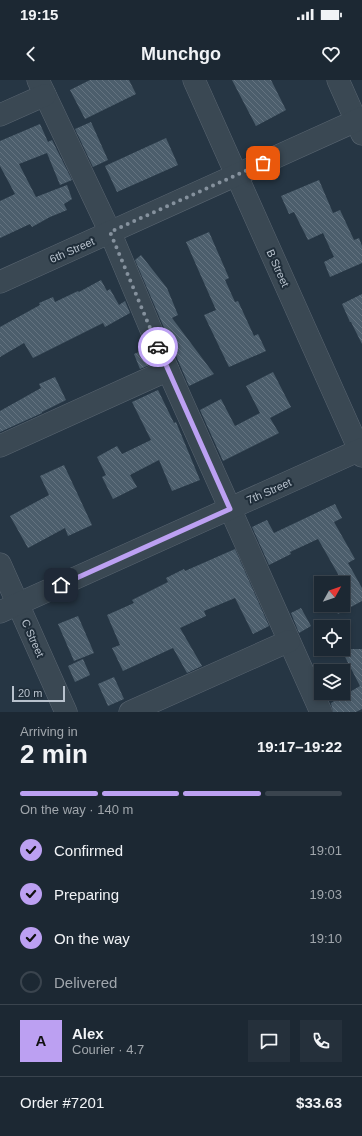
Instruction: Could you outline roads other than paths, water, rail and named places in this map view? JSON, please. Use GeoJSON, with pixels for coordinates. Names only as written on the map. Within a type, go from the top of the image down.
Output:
{"type":"FeatureCollection","features":[{"type":"Feature","properties":{"kind":"street","name":"B Street"},"geometry":{"type":"LineString","coordinates":[[194,80],[361,452]]}},
{"type":"Feature","properties":{"kind":"street"},"geometry":{"type":"LineString","coordinates":[[338,80],[360,125]]}},
{"type":"Feature","properties":{"kind":"street"},"geometry":{"type":"LineString","coordinates":[[0,115],[42,87],[110,232],[168,370],[321,712]]}},
{"type":"Feature","properties":{"kind":"street","name":"6th Street"},"geometry":{"type":"LineString","coordinates":[[0,282],[236,175],[360,125]]}},
{"type":"Feature","properties":{"kind":"street"},"geometry":{"type":"LineString","coordinates":[[0,446],[168,370]]}},
{"type":"Feature","properties":{"kind":"street","name":"7th Street"},"geometry":{"type":"LineString","coordinates":[[9,608],[361,452]]}},
{"type":"Feature","properties":{"kind":"street","name":"C Street"},"geometry":{"type":"LineString","coordinates":[[0,564],[9,608],[66,712]]}},
{"type":"Feature","properties":{"kind":"street"},"geometry":{"type":"LineString","coordinates":[[130,712],[289,641]]}}]}
